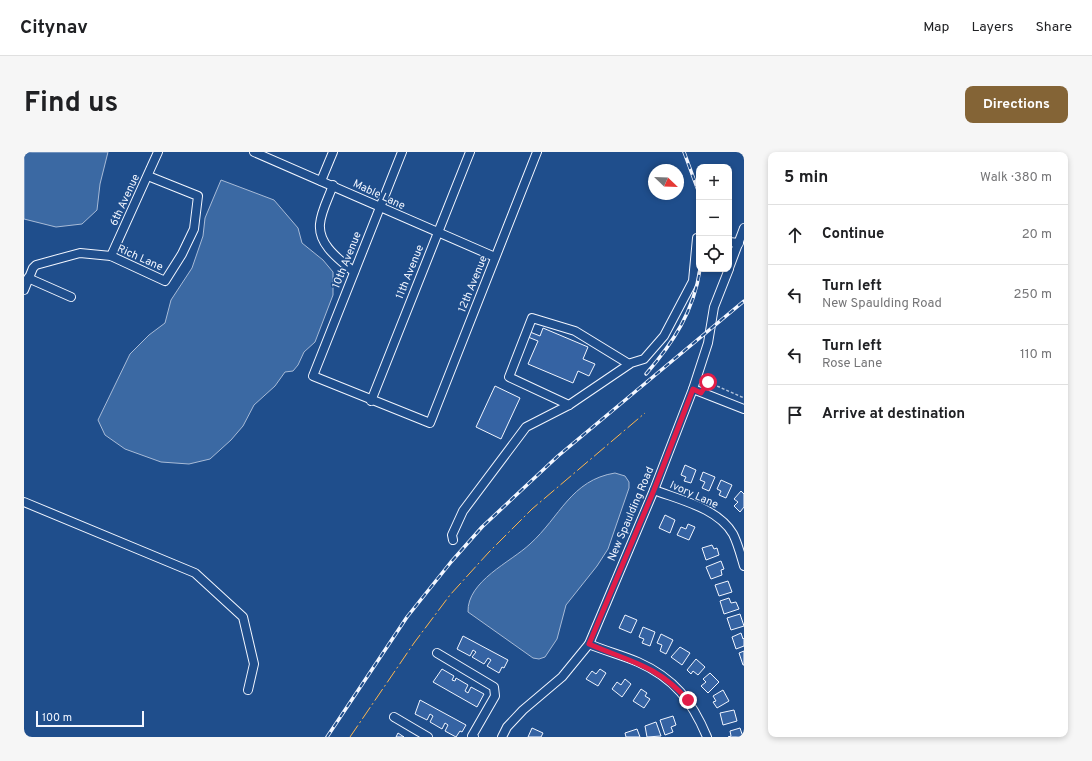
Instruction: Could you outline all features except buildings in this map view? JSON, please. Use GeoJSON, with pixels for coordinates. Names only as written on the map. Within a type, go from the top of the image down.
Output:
{"type":"FeatureCollection","features":[{"type":"Feature","properties":{"kind":"street","name":"6th Avenue"},"geometry":{"type":"LineString","coordinates":[[111,256],[158,152]]}},
{"type":"Feature","properties":{"kind":"street","name":"Mable Lane"},"geometry":{"type":"LineString","coordinates":[[254,152],[265,154],[321,181],[496,257]]}},
{"type":"Feature","properties":{"kind":"street"},"geometry":{"type":"LineString","coordinates":[[321,181],[333,152]]}},
{"type":"Feature","properties":{"kind":"street","name":"10th Avenue"},"geometry":{"type":"LineString","coordinates":[[371,401],[313,376],[402,152]]}},
{"type":"Feature","properties":{"kind":"street","name":"11th Avenue"},"geometry":{"type":"LineString","coordinates":[[371,401],[470,152]]}},
{"type":"Feature","properties":{"kind":"street","name":"12th Avenue"},"geometry":{"type":"LineString","coordinates":[[371,401],[430,424],[537,152]]}},
{"type":"Feature","properties":{"kind":"street","name":"Rich Lane"},"geometry":{"type":"LineString","coordinates":[[28,278],[36,265],[80,254],[111,256],[165,281],[182,254],[194,229],[198,196],[148,176]]}},
{"type":"Feature","properties":{"kind":"street"},"geometry":{"type":"LineString","coordinates":[[333,186],[320,223],[321,238],[333,254],[354,272]]}},
{"type":"Feature","properties":{"kind":"street","name":"New Spaulding Road"},"geometry":{"type":"LineString","coordinates":[[732,261],[744,228]]}},
{"type":"Feature","properties":{"kind":"street"},"geometry":{"type":"LineString","coordinates":[[732,242],[739,243]]}},
{"type":"Feature","properties":{"kind":"street"},"geometry":{"type":"LineString","coordinates":[[453,540],[452,534],[463,511],[526,427],[569,405],[629,364],[644,359],[664,336],[693,282],[696,256]]}},
{"type":"Feature","properties":{"kind":"street","name":"New Spaulding Road"},"geometry":{"type":"LineString","coordinates":[[502,737],[507,727],[523,710],[562,677],[589,644],[654,490],[693,389],[708,343],[714,307],[728,272]]}},
{"type":"Feature","properties":{"kind":"street"},"geometry":{"type":"LineString","coordinates":[[24,290],[28,278],[71,297]]}},
{"type":"Feature","properties":{"kind":"street"},"geometry":{"type":"LineString","coordinates":[[569,405],[509,377],[532,318],[575,331],[629,364]]}},
{"type":"Feature","properties":{"kind":"street"},"geometry":{"type":"LineString","coordinates":[[693,389],[744,410]]}},
{"type":"Feature","properties":{"kind":"street","name":"Ivory Lane"},"geometry":{"type":"LineString","coordinates":[[654,490],[701,509],[723,522],[732,534],[744,566]]}},
{"type":"Feature","properties":{"kind":"street"},"geometry":{"type":"LineString","coordinates":[[24,502],[195,573],[243,617],[254,664],[248,690]]}},
{"type":"Feature","properties":{"kind":"street"},"geometry":{"type":"LineString","coordinates":[[589,644],[638,662],[665,678],[688,700],[697,714],[707,737]]}},
{"type":"Feature","properties":{"kind":"street"},"geometry":{"type":"LineString","coordinates":[[437,653],[494,687],[495,696],[473,737]]}},
{"type":"Feature","properties":{"kind":"street"},"geometry":{"type":"LineString","coordinates":[[394,717],[428,737]]}},
{"type":"Feature","properties":{"kind":"path"},"geometry":{"type":"LineString","coordinates":[[701,393],[708,382],[744,398]]}},
{"type":"Feature","properties":{"kind":"water"},"geometry":{"type":"Polygon","coordinates":[[[24,152],[108,152],[100,184],[97,210],[82,224],[56,227],[24,219],[24,152]]]}},
{"type":"Feature","properties":{"kind":"water"},"geometry":{"type":"Polygon","coordinates":[[[221,180],[274,200],[298,228],[302,243],[323,260],[333,272],[333,295],[315,342],[304,352],[298,365],[293,371],[285,372],[275,386],[254,405],[243,426],[231,440],[210,459],[189,464],[161,462],[125,449],[105,435],[98,420],[130,354],[149,335],[165,323],[171,300],[192,268],[203,236],[205,218],[221,180]]]}},
{"type":"Feature","properties":{"kind":"water"},"geometry":{"type":"Polygon","coordinates":[[[615,473],[625,476],[629,482],[629,488],[608,549],[597,566],[566,605],[557,639],[545,657],[539,659],[533,658],[468,612],[470,601],[482,582],[530,544],[577,491],[587,483],[600,477],[615,473]]]}},
{"type":"Feature","properties":{"kind":"railway"},"geometry":{"type":"LineString","coordinates":[[684,152],[696,185]]}},
{"type":"Feature","properties":{"kind":"railway"},"geometry":{"type":"LineString","coordinates":[[646,374],[665,350],[681,326],[693,299],[699,272]]}},
{"type":"Feature","properties":{"kind":"railway"},"geometry":{"type":"LineString","coordinates":[[327,737],[407,617],[451,562],[482,527],[558,456],[744,301]]}},
{"type":"Feature","properties":{"kind":"power"},"geometry":{"type":"LineString","coordinates":[[350,737],[414,643],[450,595],[489,552],[532,509],[645,413]]}},
{"type":"Feature","properties":{"kind":"route"},"geometry":{"type":"LineString","coordinates":[[688,700],[665,678],[651,669],[638,662],[589,644],[654,490],[693,389],[701,393],[708,382]]}}]}
